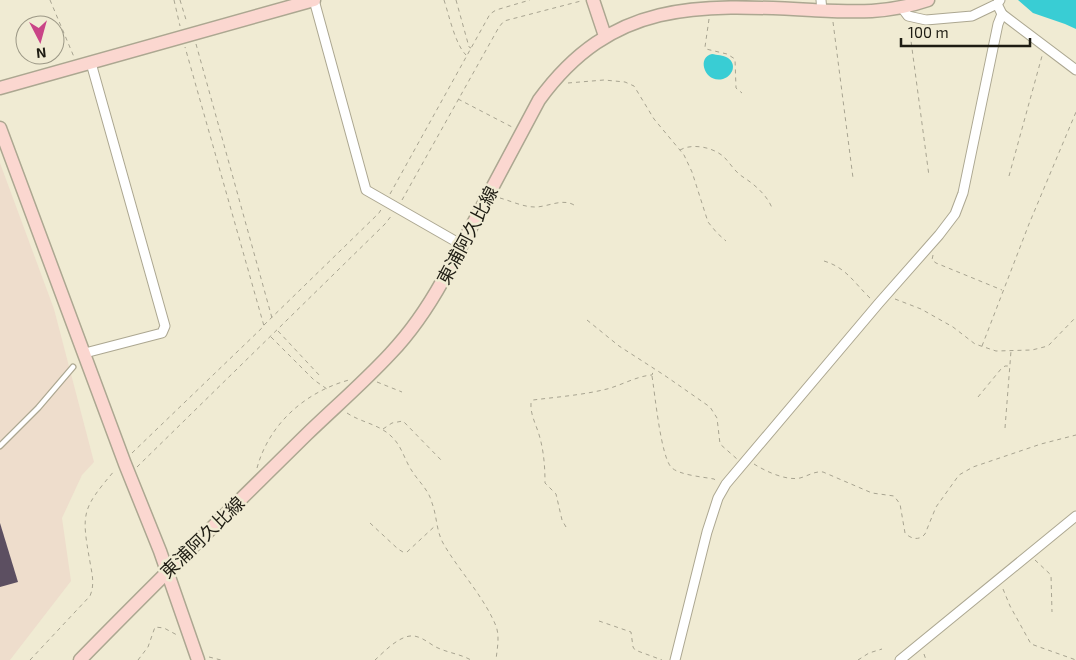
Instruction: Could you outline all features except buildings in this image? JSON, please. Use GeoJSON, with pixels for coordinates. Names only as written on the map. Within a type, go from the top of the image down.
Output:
{"type":"FeatureCollection","features":[{"type":"Feature","properties":{"kind":"main road"},"geometry":{"type":"LineString","coordinates":[[0,88],[314,0]]}},
{"type":"Feature","properties":{"kind":"main road"},"geometry":{"type":"LineString","coordinates":[[593,0],[604,33]]}},
{"type":"Feature","properties":{"kind":"main road","name":"東浦阿久比線"},"geometry":{"type":"LineString","coordinates":[[80,660],[167,571],[368,376],[410,331],[429,304],[462,245],[539,100],[566,64],[604,33],[619,25],[657,11],[678,7],[825,7],[868,12],[905,12],[928,0]]}},
{"type":"Feature","properties":{"kind":"main road"},"geometry":{"type":"LineString","coordinates":[[0,128],[167,571],[198,660]]}},
{"type":"Feature","properties":{"kind":"street"},"geometry":{"type":"LineString","coordinates":[[314,0],[366,190],[462,245]]}},
{"type":"Feature","properties":{"kind":"street"},"geometry":{"type":"LineString","coordinates":[[674,660],[707,532],[724,486],[939,235],[955,214],[963,194],[998,24],[1002,14],[999,2],[972,16],[926,20],[905,12]]}},
{"type":"Feature","properties":{"kind":"street"},"geometry":{"type":"LineString","coordinates":[[1002,14],[1076,70]]}},
{"type":"Feature","properties":{"kind":"street"},"geometry":{"type":"LineString","coordinates":[[85,353],[162,333],[165,326],[91,63]]}},
{"type":"Feature","properties":{"kind":"street"},"geometry":{"type":"LineString","coordinates":[[900,660],[1076,516]]}},
{"type":"Feature","properties":{"kind":"lane"},"geometry":{"type":"LineString","coordinates":[[0,446],[38,408],[73,367]]}},
{"type":"Feature","properties":{"kind":"path"},"geometry":{"type":"LineString","coordinates":[[50,0],[58,15],[78,66]]}},
{"type":"Feature","properties":{"kind":"path"},"geometry":{"type":"LineString","coordinates":[[174,0],[187,35],[272,318]]}},
{"type":"Feature","properties":{"kind":"path"},"geometry":{"type":"LineString","coordinates":[[180,0],[187,35],[264,326]]}},
{"type":"Feature","properties":{"kind":"path"},"geometry":{"type":"LineString","coordinates":[[444,0],[458,42],[462,51],[467,56]]}},
{"type":"Feature","properties":{"kind":"path"},"geometry":{"type":"LineString","coordinates":[[456,0],[469,47],[471,48]]}},
{"type":"Feature","properties":{"kind":"path"},"geometry":{"type":"LineString","coordinates":[[128,467],[133,452],[379,213],[492,12],[530,0]]}},
{"type":"Feature","properties":{"kind":"path"},"geometry":{"type":"LineString","coordinates":[[30,660],[90,596],[94,584],[84,531],[84,520],[89,503],[95,494],[128,467],[270,337],[385,224],[504,21],[587,0]]}},
{"type":"Feature","properties":{"kind":"path"},"geometry":{"type":"LineString","coordinates":[[709,6],[709,24],[705,47],[706,49],[727,54],[735,59],[736,88],[742,93]]}},
{"type":"Feature","properties":{"kind":"path"},"geometry":{"type":"LineString","coordinates":[[825,7],[853,178]]}},
{"type":"Feature","properties":{"kind":"path"},"geometry":{"type":"LineString","coordinates":[[905,12],[929,176]]}},
{"type":"Feature","properties":{"kind":"path"},"geometry":{"type":"LineString","coordinates":[[1009,176],[1042,53],[1046,47]]}},
{"type":"Feature","properties":{"kind":"path"},"geometry":{"type":"LineString","coordinates":[[554,78],[560,83],[604,80],[625,82],[634,86],[654,119],[684,155],[692,172],[708,222],[726,241]]}},
{"type":"Feature","properties":{"kind":"path"},"geometry":{"type":"LineString","coordinates":[[458,99],[522,132]]}},
{"type":"Feature","properties":{"kind":"path"},"geometry":{"type":"LineString","coordinates":[[982,346],[1028,224],[1076,112]]}},
{"type":"Feature","properties":{"kind":"path"},"geometry":{"type":"LineString","coordinates":[[680,150],[685,147],[694,146],[722,155],[743,177],[754,184],[772,208]]}},
{"type":"Feature","properties":{"kind":"path"},"geometry":{"type":"LineString","coordinates":[[489,194],[529,206],[544,206],[565,202],[574,205]]}},
{"type":"Feature","properties":{"kind":"path"},"geometry":{"type":"LineString","coordinates":[[934,254],[932,260],[936,263],[1002,291]]}},
{"type":"Feature","properties":{"kind":"path"},"geometry":{"type":"LineString","coordinates":[[824,260],[842,268],[878,304]]}},
{"type":"Feature","properties":{"kind":"path"},"geometry":{"type":"LineString","coordinates":[[885,296],[921,309],[953,327],[975,344],[996,351],[1032,350],[1048,346],[1076,317]]}},
{"type":"Feature","properties":{"kind":"path"},"geometry":{"type":"LineString","coordinates":[[588,320],[619,346],[710,408],[717,418],[720,444],[728,452],[762,469],[788,478],[795,479],[818,471],[872,493],[894,496],[900,504],[905,533],[912,538],[922,537],[925,534],[936,507],[959,474],[973,467],[1041,444],[1076,436]]}},
{"type":"Feature","properties":{"kind":"path"},"geometry":{"type":"LineString","coordinates":[[277,330],[320,376]]}},
{"type":"Feature","properties":{"kind":"path"},"geometry":{"type":"LineString","coordinates":[[270,337],[314,380],[327,389]]}},
{"type":"Feature","properties":{"kind":"path"},"geometry":{"type":"LineString","coordinates":[[1005,428],[1011,351]]}},
{"type":"Feature","properties":{"kind":"path"},"geometry":{"type":"LineString","coordinates":[[978,397],[1001,369],[1009,366]]}},
{"type":"Feature","properties":{"kind":"path"},"geometry":{"type":"LineString","coordinates":[[654,369],[652,375],[662,446],[668,464],[675,470],[714,479],[724,486]]}},
{"type":"Feature","properties":{"kind":"path"},"geometry":{"type":"LineString","coordinates":[[566,527],[562,520],[556,494],[545,483],[544,460],[531,403],[533,400],[598,391],[652,375]]}},
{"type":"Feature","properties":{"kind":"path"},"geometry":{"type":"LineString","coordinates":[[262,478],[258,474],[257,468],[259,459],[271,436],[291,410],[307,398],[347,380],[368,376],[380,384],[402,392]]}},
{"type":"Feature","properties":{"kind":"path"},"geometry":{"type":"LineString","coordinates":[[336,405],[352,416],[374,424],[393,438],[399,446],[412,471],[424,486],[432,501],[442,541],[483,601],[495,625],[498,641],[496,660]]}},
{"type":"Feature","properties":{"kind":"path"},"geometry":{"type":"LineString","coordinates":[[383,430],[392,423],[403,421],[443,462]]}},
{"type":"Feature","properties":{"kind":"path"},"geometry":{"type":"LineString","coordinates":[[370,523],[403,552],[407,552],[437,525]]}},
{"type":"Feature","properties":{"kind":"path"},"geometry":{"type":"LineString","coordinates":[[1028,555],[1051,575],[1052,612]]}},
{"type":"Feature","properties":{"kind":"path"},"geometry":{"type":"LineString","coordinates":[[999,579],[1010,606],[1031,644],[1076,660]]}},
{"type":"Feature","properties":{"kind":"path"},"geometry":{"type":"LineString","coordinates":[[600,621],[631,632],[635,650],[662,660]]}},
{"type":"Feature","properties":{"kind":"path"},"geometry":{"type":"LineString","coordinates":[[138,660],[148,646],[155,627],[164,628],[178,635]]}},
{"type":"Feature","properties":{"kind":"path"},"geometry":{"type":"LineString","coordinates":[[375,660],[386,649],[411,636],[416,636],[438,648],[471,660]]}},
{"type":"Feature","properties":{"kind":"path"},"geometry":{"type":"LineString","coordinates":[[858,660],[869,653],[882,649]]}},
{"type":"Feature","properties":{"kind":"shaded area"},"geometry":{"type":"Polygon","coordinates":[[[0,163],[54,309],[94,462],[82,475],[62,518],[71,581],[10,660],[0,660],[0,163]]]}},
{"type":"Feature","properties":{"kind":"water"},"geometry":{"type":"Polygon","coordinates":[[[1018,0],[1076,0],[1076,29],[1033,13],[1018,0]]]}},
{"type":"Feature","properties":{"kind":"water"},"geometry":{"type":"Polygon","coordinates":[[[712,54],[724,56],[732,63],[733,70],[723,79],[711,78],[705,70],[704,60],[712,54]]]}}]}
